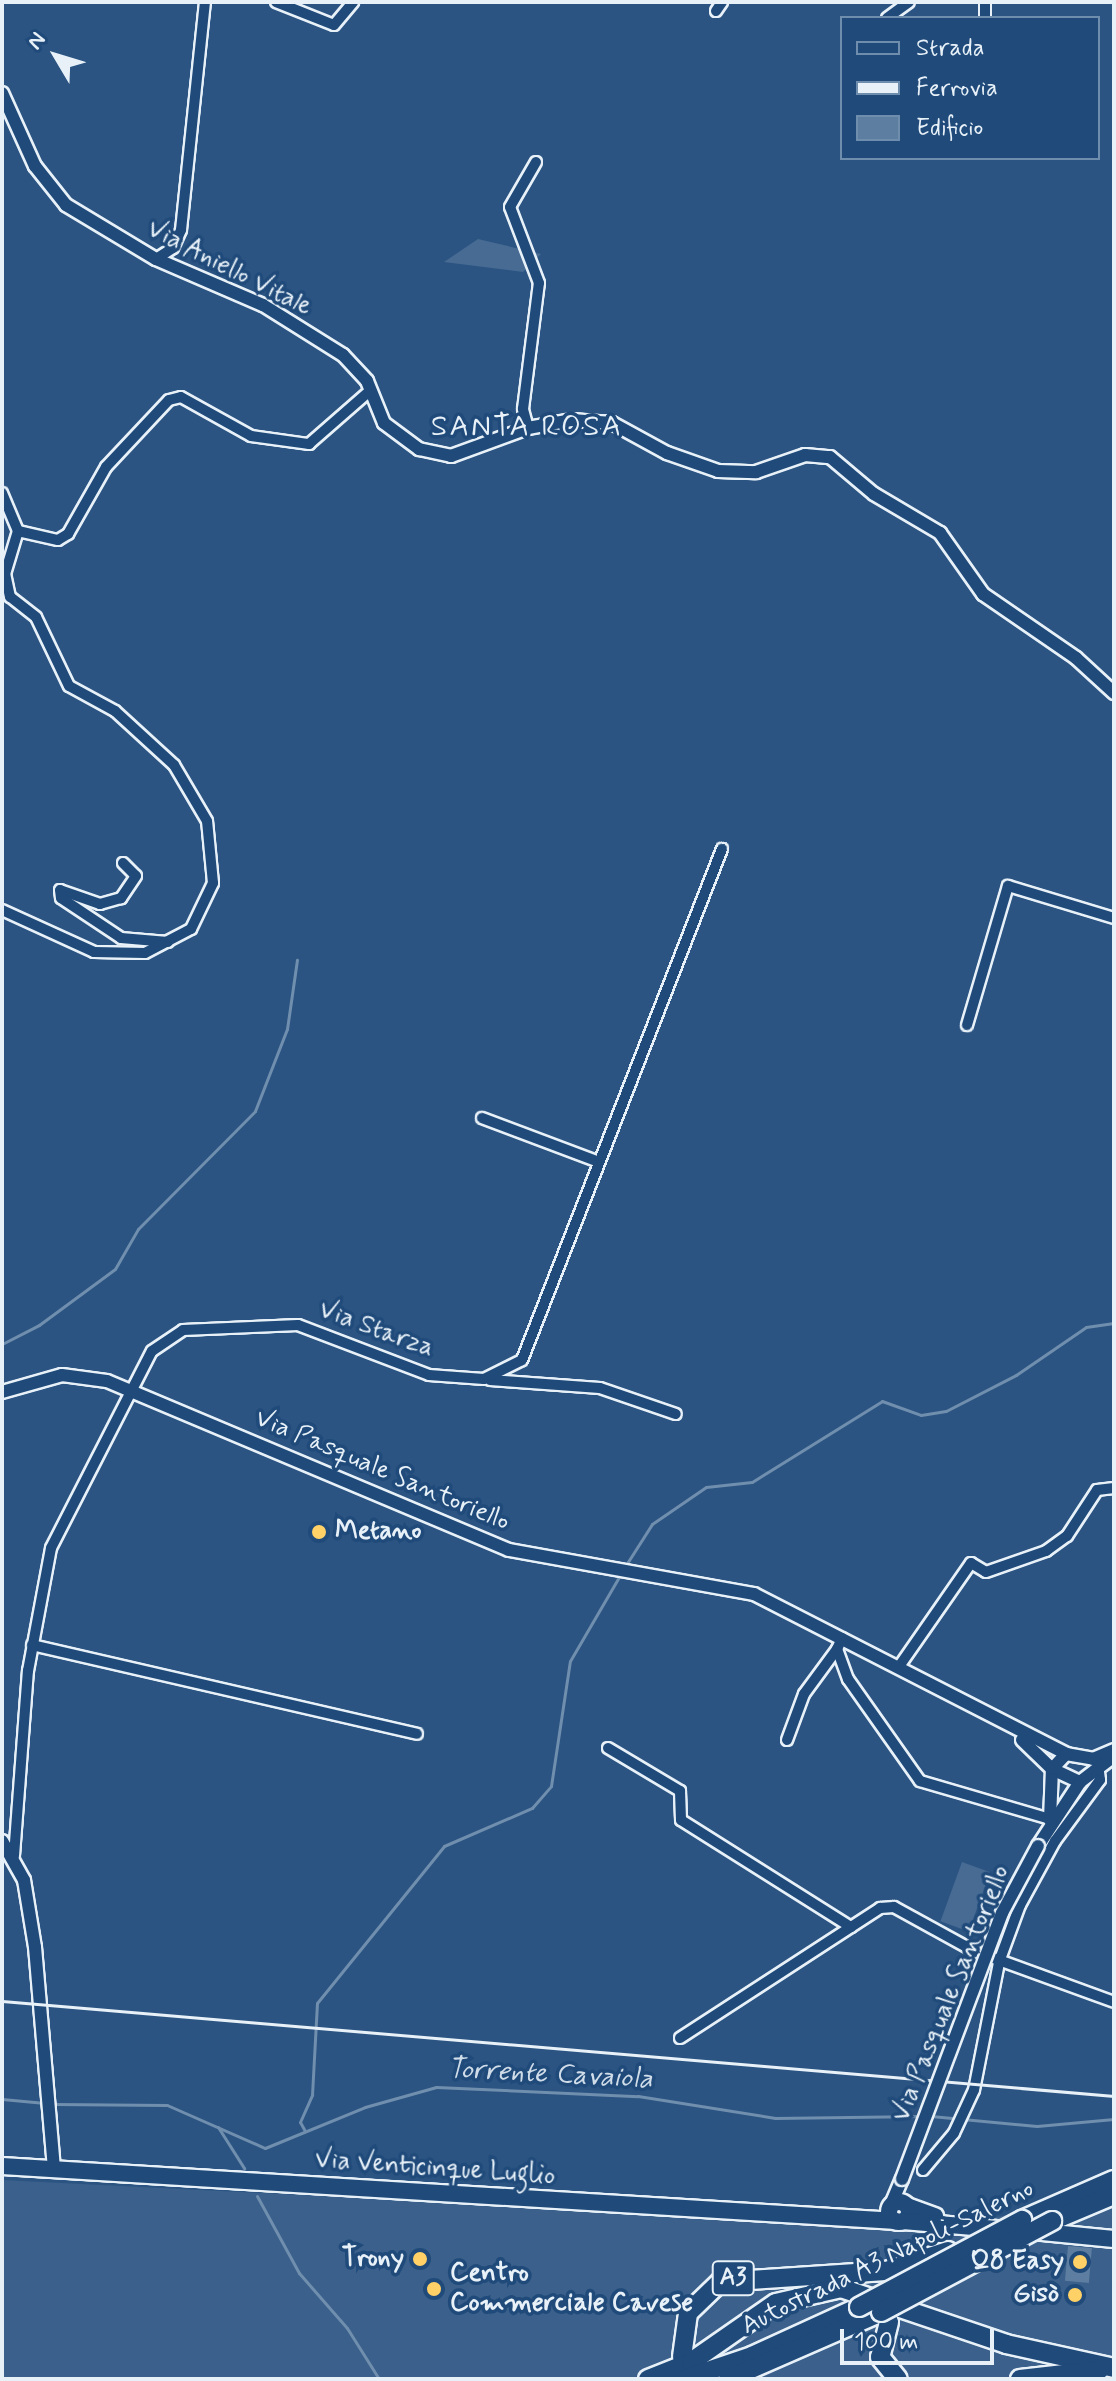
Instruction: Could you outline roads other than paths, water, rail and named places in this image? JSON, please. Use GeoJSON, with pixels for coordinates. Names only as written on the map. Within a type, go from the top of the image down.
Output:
{"type":"FeatureCollection","features":[{"type":"Feature","properties":{"kind":"highway","name":"Autostrada A3 Napoli-Salerno"},"geometry":{"type":"LineString","coordinates":[[684,2379],[859,2307],[1061,2201],[1114,2180]]}},
{"type":"Feature","properties":{"kind":"highway","name":"Autostrada A3 Napoli-Salerno"},"geometry":{"type":"LineString","coordinates":[[728,2379],[885,2317],[1034,2230],[1114,2195]]}},
{"type":"Feature","properties":{"kind":"highway","name":"A3"},"geometry":{"type":"LineString","coordinates":[[682,2357],[688,2313],[720,2282],[903,2268],[1000,2232]]}},
{"type":"Feature","properties":{"kind":"highway"},"geometry":{"type":"LineString","coordinates":[[648,2379],[691,2362],[776,2303],[841,2288],[1006,2344],[1114,2368]]}},
{"type":"Feature","properties":{"kind":"highway"},"geometry":{"type":"LineString","coordinates":[[885,2317],[880,2357],[898,2379]]}},
{"type":"Feature","properties":{"kind":"highway"},"geometry":{"type":"LineString","coordinates":[[1020,2379],[1114,2368]]}},
{"type":"Feature","properties":{"kind":"main road","name":"Via Venticinque Luglio"},"geometry":{"type":"LineString","coordinates":[[2,2166],[866,2217],[898,2211],[1114,2239]]}},
{"type":"Feature","properties":{"kind":"main road"},"geometry":{"type":"LineString","coordinates":[[898,2211],[1114,2230]]}},
{"type":"Feature","properties":{"kind":"street"},"geometry":{"type":"LineString","coordinates":[[156,259],[173,248],[181,230],[205,2]]}},
{"type":"Feature","properties":{"kind":"street"},"geometry":{"type":"LineString","coordinates":[[276,2],[334,25],[353,2]]}},
{"type":"Feature","properties":{"kind":"street"},"geometry":{"type":"LineString","coordinates":[[890,16],[909,2]]}},
{"type":"Feature","properties":{"kind":"street","name":"Via Aniello Vitale"},"geometry":{"type":"LineString","coordinates":[[2,93],[54,193],[156,259],[263,305],[343,355],[371,390],[384,423],[437,456],[528,428],[572,420],[612,423],[667,453],[718,471],[756,472],[805,455],[830,457],[874,494],[940,533],[983,594],[1076,658],[1114,693]]}},
{"type":"Feature","properties":{"kind":"street"},"geometry":{"type":"LineString","coordinates":[[528,428],[523,409],[539,283],[510,207],[536,162]]}},
{"type":"Feature","properties":{"kind":"street"},"geometry":{"type":"LineString","coordinates":[[18,531],[58,540],[68,534],[106,467],[169,400],[181,397],[251,436],[309,444],[371,390]]}},
{"type":"Feature","properties":{"kind":"street"},"geometry":{"type":"LineString","coordinates":[[2,493],[18,531],[5,574],[10,597],[36,617],[69,686],[115,711],[160,750],[207,821],[213,883],[206,904],[191,929],[145,953],[94,952],[2,910]]}},
{"type":"Feature","properties":{"kind":"street"},"geometry":{"type":"LineString","coordinates":[[484,1379],[522,1360],[722,849]]}},
{"type":"Feature","properties":{"kind":"street"},"geometry":{"type":"LineString","coordinates":[[123,863],[136,876],[121,898],[100,904],[60,890],[61,898],[121,938],[168,942]]}},
{"type":"Feature","properties":{"kind":"street"},"geometry":{"type":"LineString","coordinates":[[967,1025],[1008,886],[1114,918]]}},
{"type":"Feature","properties":{"kind":"street"},"geometry":{"type":"LineString","coordinates":[[482,1118],[599,1162]]}},
{"type":"Feature","properties":{"kind":"street","name":"Via Starza"},"geometry":{"type":"LineString","coordinates":[[14,1856],[32,1645],[51,1548],[131,1390],[166,1336],[222,1326],[298,1325],[429,1375],[600,1388],[676,1414]]}},
{"type":"Feature","properties":{"kind":"street","name":"Via Pasquale Santoriello"},"geometry":{"type":"LineString","coordinates":[[2,1392],[62,1375],[131,1390],[468,1536],[595,1566],[643,1572],[754,1594],[839,1643],[898,1668],[1007,1728]]}},
{"type":"Feature","properties":{"kind":"street"},"geometry":{"type":"LineString","coordinates":[[898,1668],[971,1563],[986,1572],[1046,1551],[1067,1536],[1097,1490],[1114,1488]]}},
{"type":"Feature","properties":{"kind":"street"},"geometry":{"type":"LineString","coordinates":[[787,1740],[804,1694],[839,1643]]}},
{"type":"Feature","properties":{"kind":"street"},"geometry":{"type":"LineString","coordinates":[[839,1643],[848,1679],[920,1781],[1049,1823],[1052,1769],[1066,1754]]}},
{"type":"Feature","properties":{"kind":"street"},"geometry":{"type":"LineString","coordinates":[[32,1645],[417,1734]]}},
{"type":"Feature","properties":{"kind":"street"},"geometry":{"type":"LineString","coordinates":[[1007,1728],[1066,1754],[1098,1764]]}},
{"type":"Feature","properties":{"kind":"street"},"geometry":{"type":"LineString","coordinates":[[1007,1728],[1052,1769],[1080,1782]]}},
{"type":"Feature","properties":{"kind":"street"},"geometry":{"type":"LineString","coordinates":[[608,1748],[680,1791],[681,1820],[851,1927]]}},
{"type":"Feature","properties":{"kind":"street"},"geometry":{"type":"LineString","coordinates":[[1080,1782],[1114,1753]]}},
{"type":"Feature","properties":{"kind":"street"},"geometry":{"type":"LineString","coordinates":[[1066,1754],[1090,1795]]}},
{"type":"Feature","properties":{"kind":"street"},"geometry":{"type":"LineString","coordinates":[[923,2170],[965,2111],[999,1962],[1039,1869],[1090,1795],[1098,1764]]}},
{"type":"Feature","properties":{"kind":"street","name":"Via Pasquale Santoriello"},"geometry":{"type":"LineString","coordinates":[[898,2211],[902,2179],[1002,1913],[1049,1823],[1080,1782]]}},
{"type":"Feature","properties":{"kind":"street"},"geometry":{"type":"LineString","coordinates":[[2,1841],[14,1856],[35,1947],[54,2168]]}},
{"type":"Feature","properties":{"kind":"street"},"geometry":{"type":"LineString","coordinates":[[680,2038],[851,1927],[894,1907],[999,1962],[1114,2002]]}},
{"type":"Feature","properties":{"kind":"waterway"},"geometry":{"type":"LineString","coordinates":[[2,1344],[39,1325],[115,1269],[138,1229],[255,1111],[287,1029],[297,960]]}},
{"type":"Feature","properties":{"kind":"waterway"},"geometry":{"type":"LineString","coordinates":[[624,1568],[652,1524],[706,1487],[752,1482],[882,1401],[921,1415],[946,1411],[1016,1375],[1086,1327],[1114,1323]]}},
{"type":"Feature","properties":{"kind":"waterway"},"geometry":{"type":"LineString","coordinates":[[305,2131],[300,2122],[312,2095],[317,2003],[444,1846],[532,1808],[551,1786],[570,1661],[620,1575]]}},
{"type":"Feature","properties":{"kind":"waterway","name":"Torrente Cavaiola"},"geometry":{"type":"LineString","coordinates":[[53,2104],[167,2105],[265,2148],[365,2107],[436,2087],[638,2096],[775,2118],[923,2116]]}},
{"type":"Feature","properties":{"kind":"waterway","name":"Torrente Cavaiola"},"geometry":{"type":"LineString","coordinates":[[2,2099],[45,2103]]}},
{"type":"Feature","properties":{"kind":"waterway","name":"Torrente Cavaiola"},"geometry":{"type":"LineString","coordinates":[[931,2116],[1037,2126],[1114,2119]]}},
{"type":"Feature","properties":{"kind":"waterway"},"geometry":{"type":"LineString","coordinates":[[218,2127],[244,2168]]}},
{"type":"Feature","properties":{"kind":"waterway"},"geometry":{"type":"LineString","coordinates":[[257,2196],[299,2273],[347,2328],[379,2379]]}},
{"type":"Feature","properties":{"kind":"railway"},"geometry":{"type":"LineString","coordinates":[[2,2001],[1114,2096]]}},
{"type":"Feature","properties":{"kind":"place","name":"Metano"},"geometry":{"type":"Point","coordinates":[319,1532]}},
{"type":"Feature","properties":{"kind":"place","name":"Trony"},"geometry":{"type":"Point","coordinates":[420,2259]}},
{"type":"Feature","properties":{"kind":"place","name":"Q8 Easy"},"geometry":{"type":"Point","coordinates":[1080,2262]}},
{"type":"Feature","properties":{"kind":"place","name":"Centro Commerciale Cavese"},"geometry":{"type":"Point","coordinates":[434,2289]}},
{"type":"Feature","properties":{"kind":"place","name":"Gisò"},"geometry":{"type":"Point","coordinates":[1075,2295]}},
{"type":"Feature","properties":{"kind":"district","name":"SANTA ROSA"},"geometry":{"type":"Point","coordinates":[527,427]}}]}
